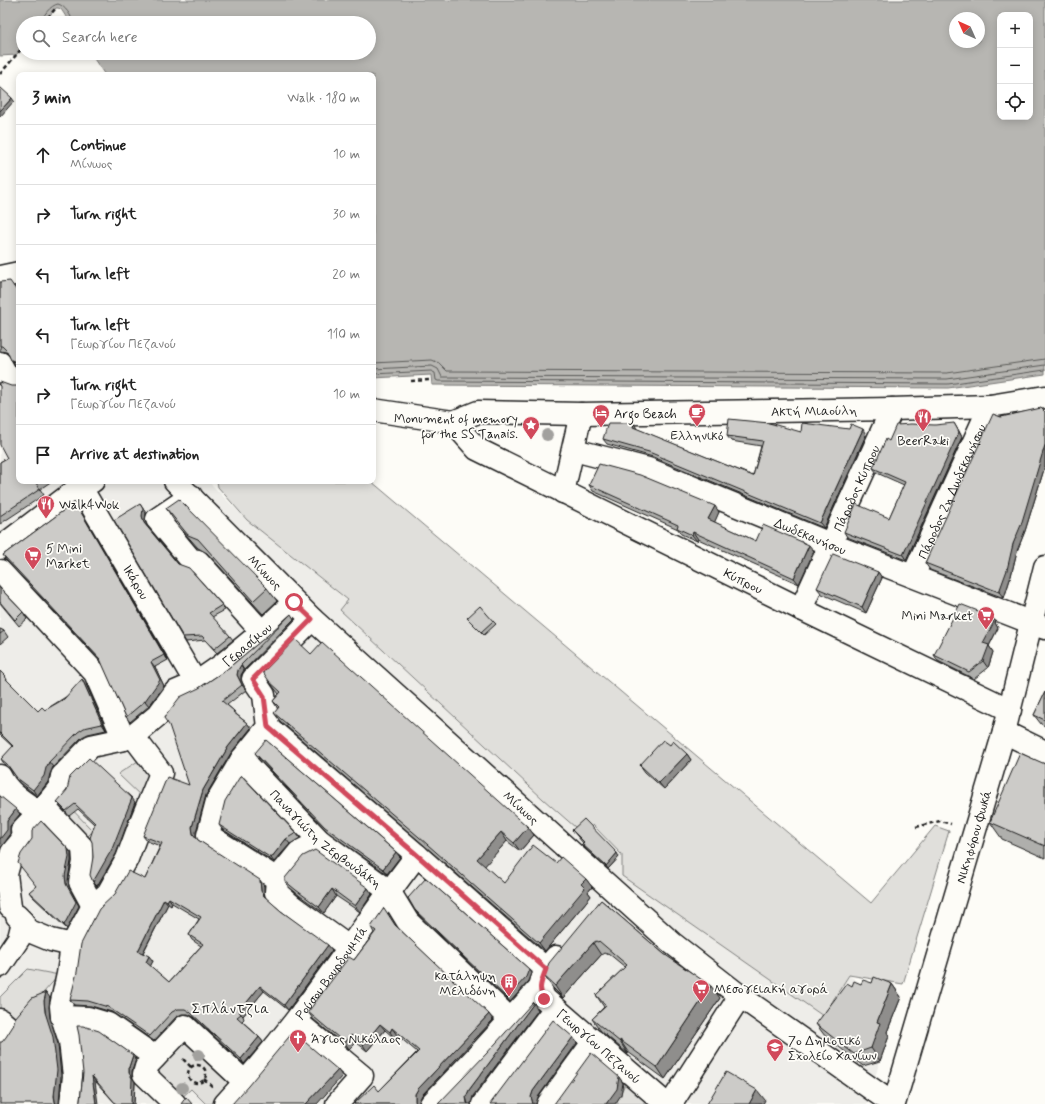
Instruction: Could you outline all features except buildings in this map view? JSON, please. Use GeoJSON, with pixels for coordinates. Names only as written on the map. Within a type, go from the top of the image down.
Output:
{"type":"FeatureCollection","features":[{"type":"Feature","properties":{"kind":"street"},"geometry":{"type":"LineString","coordinates":[[0,277],[16,274]]}},
{"type":"Feature","properties":{"kind":"street"},"geometry":{"type":"LineString","coordinates":[[0,363],[7,376],[16,379]]}},
{"type":"Feature","properties":{"kind":"street","name":"Ακτή Μιαούλη"},"geometry":{"type":"LineString","coordinates":[[453,422],[478,412],[581,414],[892,409],[990,406],[1045,397]]}},
{"type":"Feature","properties":{"kind":"street","name":"Πάροδος 2η Δωδεκανήσου"},"geometry":{"type":"LineString","coordinates":[[913,576],[990,406]]}},
{"type":"Feature","properties":{"kind":"street","name":"Πάροδος Κύπρου"},"geometry":{"type":"LineString","coordinates":[[801,609],[892,409]]}},
{"type":"Feature","properties":{"kind":"street"},"geometry":{"type":"LineString","coordinates":[[376,410],[453,422]]}},
{"type":"Feature","properties":{"kind":"street"},"geometry":{"type":"LineString","coordinates":[[563,492],[574,450],[581,414]]}},
{"type":"Feature","properties":{"kind":"street","name":"Κύπρου"},"geometry":{"type":"LineString","coordinates":[[453,422],[477,450],[1010,710]]}},
{"type":"Feature","properties":{"kind":"street","name":"Δωδεκανήσου"},"geometry":{"type":"LineString","coordinates":[[574,450],[648,469],[830,544],[1038,625]]}},
{"type":"Feature","properties":{"kind":"street"},"geometry":{"type":"LineString","coordinates":[[0,548],[83,484]]}},
{"type":"Feature","properties":{"kind":"street","name":"Ικάρου"},"geometry":{"type":"LineString","coordinates":[[85,484],[196,682]]}},
{"type":"Feature","properties":{"kind":"street","name":"Μίνωος"},"geometry":{"type":"LineString","coordinates":[[178,484],[294,602],[608,896],[740,996],[894,1104]]}},
{"type":"Feature","properties":{"kind":"street"},"geometry":{"type":"LineString","coordinates":[[191,496],[158,519],[191,560],[198,561],[262,632]]}},
{"type":"Feature","properties":{"kind":"street","name":"Νικηφόρου Φωκά"},"geometry":{"type":"LineString","coordinates":[[894,1104],[1010,710],[1038,625],[1045,566]]}},
{"type":"Feature","properties":{"kind":"street"},"geometry":{"type":"LineString","coordinates":[[0,572],[94,673],[128,738],[161,773],[127,859],[108,893],[94,906],[72,945],[68,974],[61,1006],[62,1017],[70,1041],[74,1076],[71,1104]]}},
{"type":"Feature","properties":{"kind":"street","name":"Γερασίμου"},"geometry":{"type":"LineString","coordinates":[[128,738],[158,715],[175,692],[196,682],[222,665],[262,632],[294,602]]}},
{"type":"Feature","properties":{"kind":"street"},"geometry":{"type":"LineString","coordinates":[[277,878],[208,835],[217,801],[242,759],[268,727],[264,696],[253,679],[312,619]]}},
{"type":"Feature","properties":{"kind":"street","name":"Γεωργίου Πεζανού"},"geometry":{"type":"LineString","coordinates":[[268,727],[417,855],[543,978],[541,993],[544,999],[666,1104]]}},
{"type":"Feature","properties":{"kind":"street"},"geometry":{"type":"LineString","coordinates":[[1004,732],[1045,752]]}},
{"type":"Feature","properties":{"kind":"street"},"geometry":{"type":"LineString","coordinates":[[0,966],[19,938],[23,922],[5,903],[6,874],[12,852],[23,839],[22,830],[42,810],[60,787],[62,776],[92,746],[128,738]]}},
{"type":"Feature","properties":{"kind":"street","name":"Παναγιώτη Ζερβουδάκη"},"geometry":{"type":"LineString","coordinates":[[242,759],[320,841],[389,891],[408,922],[510,1020]]}},
{"type":"Feature","properties":{"kind":"street"},"geometry":{"type":"LineString","coordinates":[[2,780],[14,795],[42,810],[83,848],[84,862],[80,882],[94,906]]}},
{"type":"Feature","properties":{"kind":"street"},"geometry":{"type":"LineString","coordinates":[[320,841],[298,852],[277,878],[276,892],[292,906],[350,948]]}},
{"type":"Feature","properties":{"kind":"street","name":"Ρούσου Βουρδουμπά"},"geometry":{"type":"LineString","coordinates":[[225,1104],[296,1021],[350,948],[389,891],[417,855]]}},
{"type":"Feature","properties":{"kind":"street"},"geometry":{"type":"LineString","coordinates":[[22,928],[51,940],[72,945]]}},
{"type":"Feature","properties":{"kind":"street"},"geometry":{"type":"LineString","coordinates":[[431,1104],[510,1020],[543,978],[566,944]]}},
{"type":"Feature","properties":{"kind":"street"},"geometry":{"type":"LineString","coordinates":[[671,1104],[740,996]]}},
{"type":"Feature","properties":{"kind":"street"},"geometry":{"type":"LineString","coordinates":[[483,1104],[555,1008]]}},
{"type":"Feature","properties":{"kind":"street"},"geometry":{"type":"LineString","coordinates":[[62,1017],[88,1018],[108,1024],[155,1057]]}},
{"type":"Feature","properties":{"kind":"street"},"geometry":{"type":"LineString","coordinates":[[0,1020],[7,1026],[0,1037]]}},
{"type":"Feature","properties":{"kind":"street"},"geometry":{"type":"LineString","coordinates":[[296,1021],[362,1076],[337,1104]]}},
{"type":"Feature","properties":{"kind":"street"},"geometry":{"type":"LineString","coordinates":[[175,1104],[144,1074],[146,1067],[185,1026],[245,1082]]}},
{"type":"Feature","properties":{"kind":"street"},"geometry":{"type":"LineString","coordinates":[[548,1104],[594,1041]]}},
{"type":"Feature","properties":{"kind":"path"},"geometry":{"type":"LineString","coordinates":[[49,16],[56,8]]}},
{"type":"Feature","properties":{"kind":"path"},"geometry":{"type":"LineString","coordinates":[[0,74],[16,55]]}},
{"type":"Feature","properties":{"kind":"path"},"geometry":{"type":"LineString","coordinates":[[411,381],[429,380]]}},
{"type":"Feature","properties":{"kind":"path"},"geometry":{"type":"LineString","coordinates":[[916,827],[940,821],[951,824]]}},
{"type":"Feature","properties":{"kind":"path"},"geometry":{"type":"LineString","coordinates":[[198,1064],[204,1067],[206,1076],[201,1082],[195,1083],[190,1080],[188,1071],[192,1066],[198,1064]]}},
{"type":"Feature","properties":{"kind":"shaded area"},"geometry":{"type":"Polygon","coordinates":[[[16,274],[16,484],[211,484],[247,520],[348,601],[340,610],[543,799],[583,834],[592,825],[622,855],[823,1015],[849,975],[895,1010],[867,1104],[0,1104],[0,278],[16,274]]]}},
{"type":"Feature","properties":{"kind":"shaded area"},"geometry":{"type":"Polygon","coordinates":[[[218,484],[375,484],[871,903],[935,826],[949,831],[903,984],[849,975],[823,1016],[622,876],[622,855],[593,825],[583,834],[543,799],[340,610],[348,600],[247,520],[218,487],[218,484]]]}},
{"type":"Feature","properties":{"kind":"shaded area"},"geometry":{"type":"Polygon","coordinates":[[[138,761],[154,775],[144,799],[118,774],[138,761]]]}},
{"type":"Feature","properties":{"kind":"shaded area"},"geometry":{"type":"Polygon","coordinates":[[[60,797],[93,831],[82,842],[48,807],[60,797]]]}},
{"type":"Feature","properties":{"kind":"shaded area"},"geometry":{"type":"Polygon","coordinates":[[[28,969],[59,975],[14,1026],[0,1012],[0,997],[28,969]]]}},
{"type":"Feature","properties":{"kind":"shaded area"},"geometry":{"type":"Polygon","coordinates":[[[182,1034],[235,1082],[215,1104],[206,1104],[191,1089],[179,1100],[148,1070],[182,1034]]]}},
{"type":"Feature","properties":{"kind":"shaded area"},"geometry":{"type":"Polygon","coordinates":[[[628,1077],[659,1104],[616,1104],[628,1077]]]}},
{"type":"Feature","properties":{"kind":"water"},"geometry":{"type":"Polygon","coordinates":[[[0,0],[1045,0],[1045,374],[948,388],[432,385],[431,375],[376,378],[376,72],[103,72],[95,60],[376,60],[376,16],[66,16],[61,9],[56,8],[49,16],[16,16],[16,55],[0,56],[0,0]]]}},
{"type":"Feature","properties":{"kind":"place","name":"Ελληνικό"},"geometry":{"type":"Point","coordinates":[697,427]}},
{"type":"Feature","properties":{"kind":"place","name":"Argo Beach"},"geometry":{"type":"Point","coordinates":[601,428]}},
{"type":"Feature","properties":{"kind":"place","name":"BeerRaki"},"geometry":{"type":"Point","coordinates":[923,432]}},
{"type":"Feature","properties":{"kind":"place","name":"Monument of memory for the SS Tanais."},"geometry":{"type":"Point","coordinates":[531,440]}},
{"type":"Feature","properties":{"kind":"place","name":"Walk4Wok"},"geometry":{"type":"Point","coordinates":[46,519]}},
{"type":"Feature","properties":{"kind":"place","name":"5 Mini Market"},"geometry":{"type":"Point","coordinates":[33,570]}},
{"type":"Feature","properties":{"kind":"place","name":"Mini Market"},"geometry":{"type":"Point","coordinates":[986,630]}},
{"type":"Feature","properties":{"kind":"place","name":"κατάληψη Μελιδόνη"},"geometry":{"type":"Point","coordinates":[509,997]}},
{"type":"Feature","properties":{"kind":"place","name":"Μεσογειακή αγορά"},"geometry":{"type":"Point","coordinates":[701,1003]}},
{"type":"Feature","properties":{"kind":"place","name":"Άγιος Νικόλαος"},"geometry":{"type":"Point","coordinates":[298,1053]}},
{"type":"Feature","properties":{"kind":"place","name":"7ο Δημοτικό Σχολείο Χανίων"},"geometry":{"type":"Point","coordinates":[775,1062]}},
{"type":"Feature","properties":{"kind":"district","name":"Σπλάντζια"},"geometry":{"type":"Point","coordinates":[231,1008]}},
{"type":"Feature","properties":{"kind":"route"},"geometry":{"type":"LineString","coordinates":[[294,602],[312,619],[253,679],[264,696],[268,727],[417,855],[546,969],[540,986],[544,999]]}}]}
